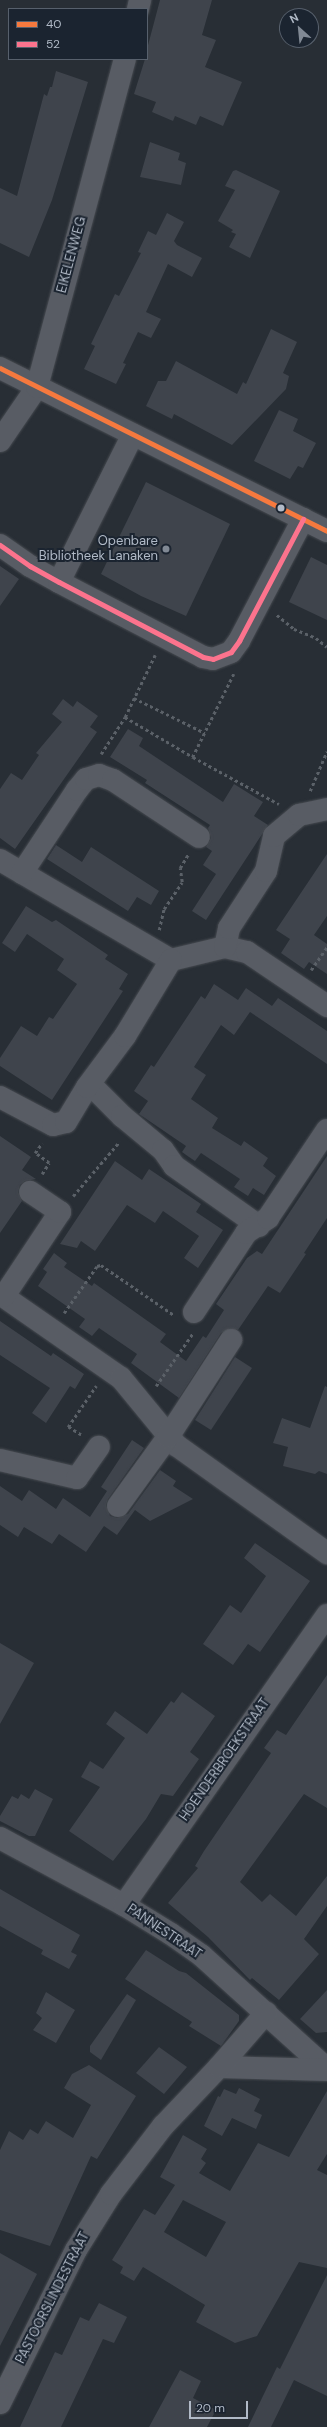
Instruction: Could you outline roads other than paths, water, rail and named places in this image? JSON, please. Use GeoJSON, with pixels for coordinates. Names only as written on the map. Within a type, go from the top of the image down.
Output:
{"type":"FeatureCollection","features":[{"type":"Feature","properties":{"kind":"street","name":"EIKELENWEG"},"geometry":{"type":"LineString","coordinates":[[0,441],[37,387],[125,60]]}},
{"type":"Feature","properties":{"kind":"street"},"geometry":{"type":"LineString","coordinates":[[0,368],[327,531]]}},
{"type":"Feature","properties":{"kind":"street"},"geometry":{"type":"LineString","coordinates":[[59,582],[132,434]]}},
{"type":"Feature","properties":{"kind":"street"},"geometry":{"type":"LineString","coordinates":[[0,545],[30,566],[59,582],[203,657],[221,658],[239,641],[303,519]]}},
{"type":"Feature","properties":{"kind":"street"},"geometry":{"type":"LineString","coordinates":[[22,873],[86,779],[99,775],[113,780],[199,837]]}},
{"type":"Feature","properties":{"kind":"street"},"geometry":{"type":"LineString","coordinates":[[225,947],[229,928],[266,871],[274,836],[311,812]]}},
{"type":"Feature","properties":{"kind":"street"},"geometry":{"type":"LineString","coordinates":[[0,860],[163,955],[225,947],[248,952],[327,1006]]}},
{"type":"Feature","properties":{"kind":"street"},"geometry":{"type":"LineString","coordinates":[[0,1097],[54,1125],[66,1122],[91,1085],[163,955]]}},
{"type":"Feature","properties":{"kind":"street"},"geometry":{"type":"LineString","coordinates":[[91,1085],[133,1125],[163,1150],[174,1166],[259,1226]]}},
{"type":"Feature","properties":{"kind":"street"},"geometry":{"type":"LineString","coordinates":[[194,1312],[246,1233],[259,1226],[268,1218],[327,1130]]}},
{"type":"Feature","properties":{"kind":"street"},"geometry":{"type":"LineString","coordinates":[[30,1192],[60,1212],[2,1295],[121,1378],[142,1406],[176,1445],[327,1553]]}},
{"type":"Feature","properties":{"kind":"street"},"geometry":{"type":"LineString","coordinates":[[118,1506],[168,1437],[231,1340]]}},
{"type":"Feature","properties":{"kind":"street"},"geometry":{"type":"LineString","coordinates":[[0,1460],[77,1478],[99,1446]]}},
{"type":"Feature","properties":{"kind":"street","name":"HOENDERBROEKSTRAAT"},"geometry":{"type":"LineString","coordinates":[[124,1904],[327,1616]]}},
{"type":"Feature","properties":{"kind":"street","name":"PANNESTRAAT"},"geometry":{"type":"LineString","coordinates":[[0,1838],[124,1904],[201,1955],[327,2069]]}},
{"type":"Feature","properties":{"kind":"street","name":"PASTOORSLINDESTRAAT"},"geometry":{"type":"LineString","coordinates":[[0,2403],[76,2250],[111,2194],[163,2126],[219,2067],[266,2013]]}},
{"type":"Feature","properties":{"kind":"street"},"geometry":{"type":"LineString","coordinates":[[219,2067],[327,2069]]}},
{"type":"Feature","properties":{"kind":"place","name":"Openbare Bibliotheek Lanaken"},"geometry":{"type":"Point","coordinates":[166,549]}}]}
